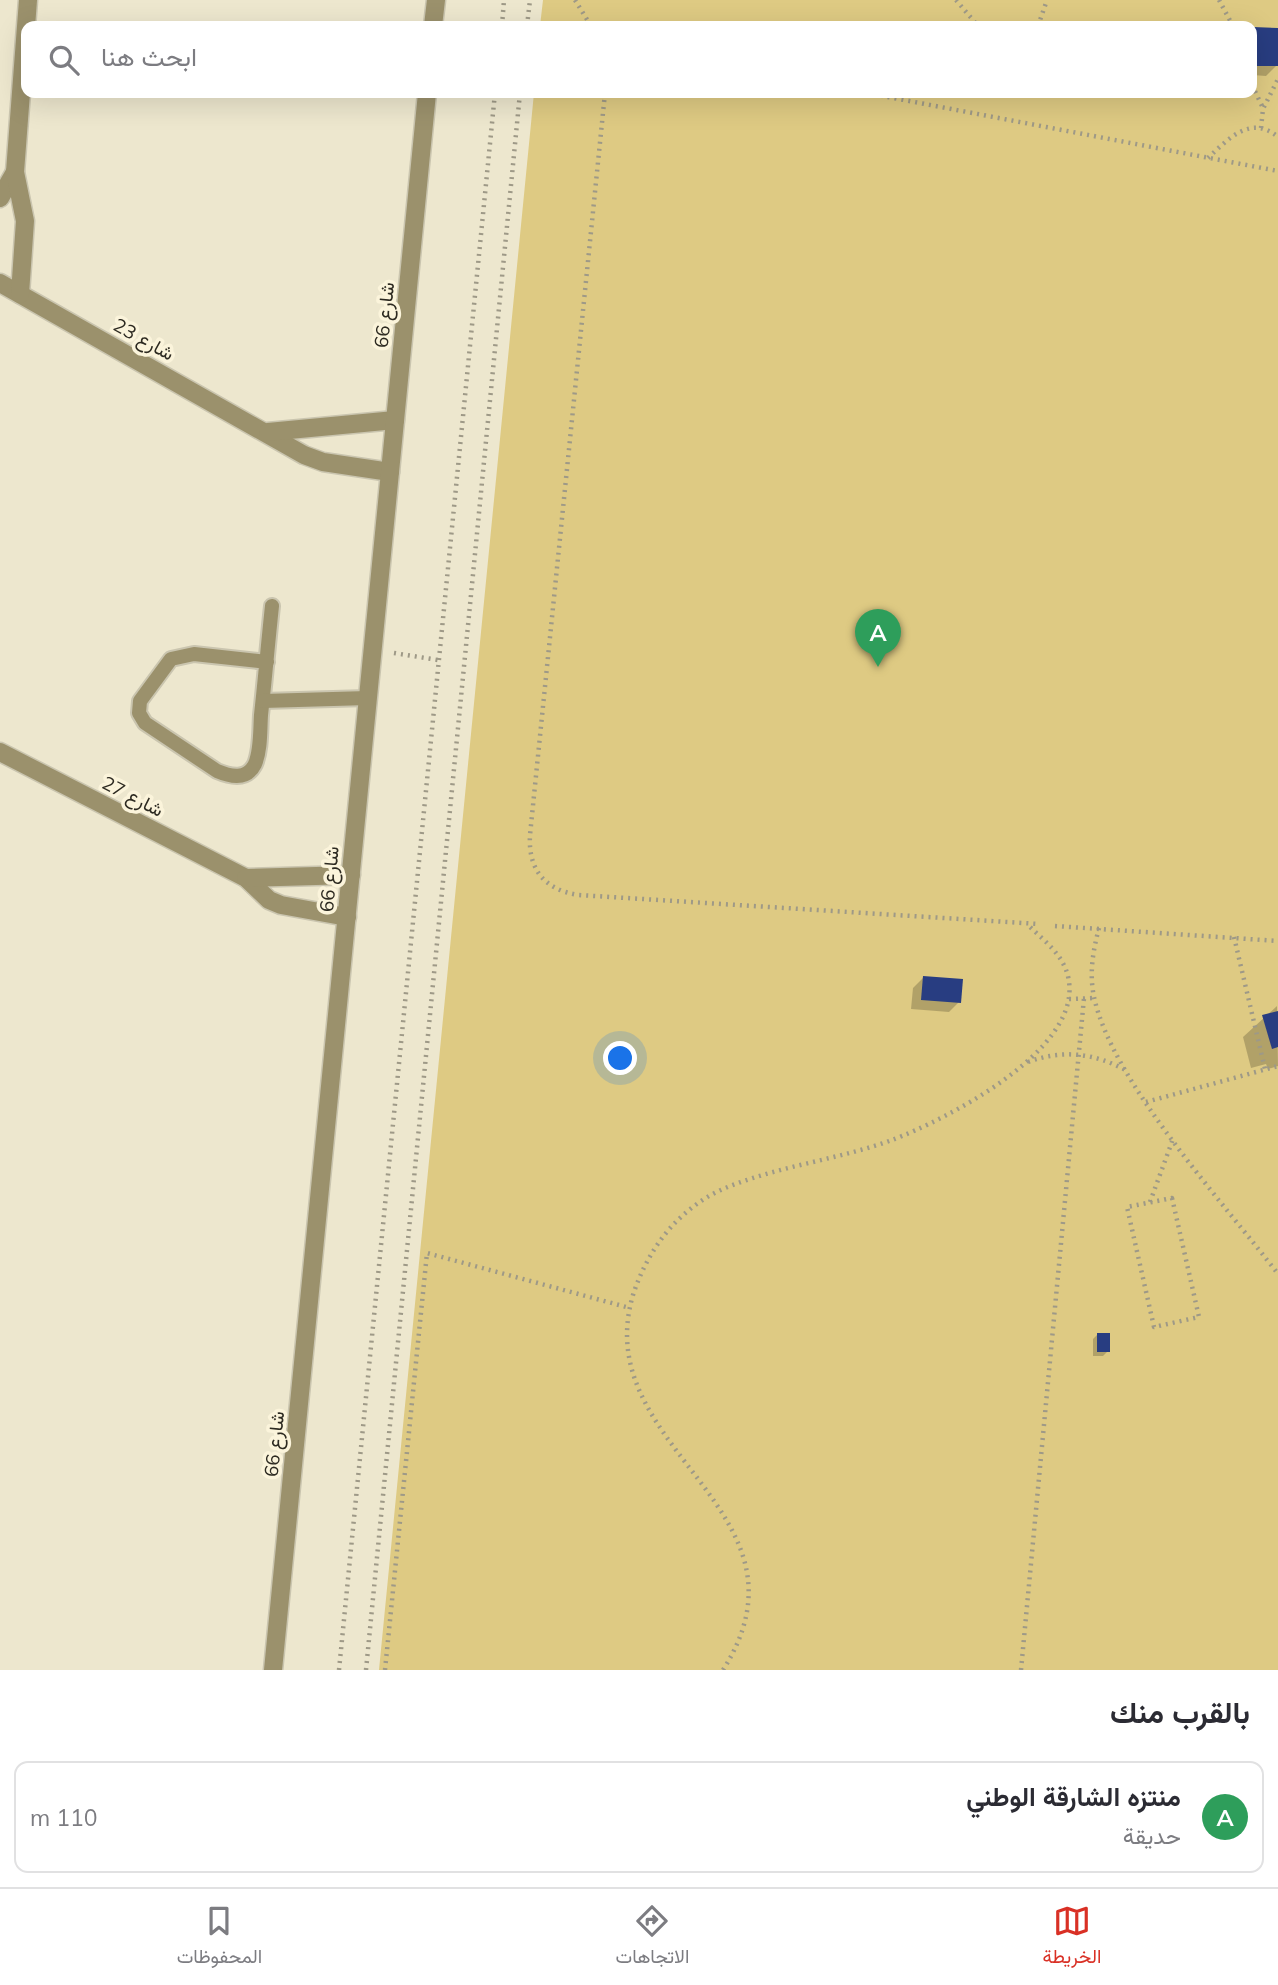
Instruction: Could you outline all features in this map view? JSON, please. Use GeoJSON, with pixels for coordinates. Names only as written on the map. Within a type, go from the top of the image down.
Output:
{"type":"FeatureCollection","features":[{"type":"Feature","properties":{"kind":"street"},"geometry":{"type":"LineString","coordinates":[[26,21],[28,0]]}},
{"type":"Feature","properties":{"kind":"street"},"geometry":{"type":"LineString","coordinates":[[434,21],[436,0]]}},
{"type":"Feature","properties":{"kind":"street"},"geometry":{"type":"LineString","coordinates":[[20,294],[25,221],[15,172],[21,93]]}},
{"type":"Feature","properties":{"kind":"street","name":"شارع 66"},"geometry":{"type":"LineString","coordinates":[[273,1670],[427,98]]}},
{"type":"Feature","properties":{"kind":"street"},"geometry":{"type":"LineString","coordinates":[[0,198],[15,172]]}},
{"type":"Feature","properties":{"kind":"street","name":"شارع 23"},"geometry":{"type":"LineString","coordinates":[[0,283],[268,432],[303,455],[323,462],[390,472]]}},
{"type":"Feature","properties":{"kind":"street"},"geometry":{"type":"LineString","coordinates":[[268,432],[395,420]]}},
{"type":"Feature","properties":{"kind":"street","name":"شارع 27"},"geometry":{"type":"LineString","coordinates":[[0,752],[246,878],[269,900],[281,905],[347,917]]}},
{"type":"Feature","properties":{"kind":"street","name":"شارع 27"},"geometry":{"type":"LineString","coordinates":[[246,878],[351,874]]}},
{"type":"Feature","properties":{"kind":"lane"},"geometry":{"type":"LineString","coordinates":[[267,662],[182,654],[162,668],[140,701],[139,713],[145,723],[230,777],[244,775],[254,766],[263,701],[267,662],[272,606]]}},
{"type":"Feature","properties":{"kind":"lane"},"geometry":{"type":"LineString","coordinates":[[263,701],[368,698]]}},
{"type":"Feature","properties":{"kind":"path"},"geometry":{"type":"LineString","coordinates":[[502,21],[504,0]]}},
{"type":"Feature","properties":{"kind":"path"},"geometry":{"type":"LineString","coordinates":[[528,21],[530,0]]}},
{"type":"Feature","properties":{"kind":"path"},"geometry":{"type":"LineString","coordinates":[[575,0],[588,21]]}},
{"type":"Feature","properties":{"kind":"path"},"geometry":{"type":"LineString","coordinates":[[957,0],[974,21]]}},
{"type":"Feature","properties":{"kind":"path"},"geometry":{"type":"LineString","coordinates":[[1040,21],[1047,0]]}},
{"type":"Feature","properties":{"kind":"path"},"geometry":{"type":"LineString","coordinates":[[1219,0],[1230,21]]}},
{"type":"Feature","properties":{"kind":"path"},"geometry":{"type":"LineString","coordinates":[[1261,128],[1263,109],[1278,79]]}},
{"type":"Feature","properties":{"kind":"path"},"geometry":{"type":"LineString","coordinates":[[1257,96],[1263,109]]}},
{"type":"Feature","properties":{"kind":"path"},"geometry":{"type":"LineString","coordinates":[[339,1670],[495,98]]}},
{"type":"Feature","properties":{"kind":"path"},"geometry":{"type":"LineString","coordinates":[[366,1670],[520,98]]}},
{"type":"Feature","properties":{"kind":"path"},"geometry":{"type":"LineString","coordinates":[[604,98],[530,835],[529,853],[535,869],[554,888],[579,895],[1039,924]]}},
{"type":"Feature","properties":{"kind":"path"},"geometry":{"type":"LineString","coordinates":[[893,98],[1278,171]]}},
{"type":"Feature","properties":{"kind":"path"},"geometry":{"type":"LineString","coordinates":[[1208,158],[1239,131],[1261,128],[1278,137]]}},
{"type":"Feature","properties":{"kind":"path"},"geometry":{"type":"LineString","coordinates":[[372,649],[439,660]]}},
{"type":"Feature","properties":{"kind":"path"},"geometry":{"type":"LineString","coordinates":[[723,1670],[742,1630],[747,1603],[742,1549],[731,1523],[655,1423],[640,1396],[627,1348],[630,1308],[638,1278],[653,1251],[672,1226],[695,1205],[721,1189],[854,1152],[926,1126],[961,1108],[1024,1063],[1058,1028],[1069,999],[1065,967],[1057,953],[1026,923]]}},
{"type":"Feature","properties":{"kind":"path"},"geometry":{"type":"LineString","coordinates":[[1055,926],[1278,940]]}},
{"type":"Feature","properties":{"kind":"path"},"geometry":{"type":"LineString","coordinates":[[1099,928],[1091,963],[1094,998],[1101,1019],[1128,1072],[1146,1102],[1278,1274]]}},
{"type":"Feature","properties":{"kind":"path"},"geometry":{"type":"LineString","coordinates":[[1234,937],[1265,1069]]}},
{"type":"Feature","properties":{"kind":"path"},"geometry":{"type":"LineString","coordinates":[[1021,1670],[1084,998]]}},
{"type":"Feature","properties":{"kind":"path"},"geometry":{"type":"LineString","coordinates":[[1069,999],[1094,998]]}},
{"type":"Feature","properties":{"kind":"path"},"geometry":{"type":"LineString","coordinates":[[1024,1063],[1051,1055],[1080,1054],[1113,1063],[1128,1072]]}},
{"type":"Feature","properties":{"kind":"path"},"geometry":{"type":"LineString","coordinates":[[1146,1102],[1278,1066]]}},
{"type":"Feature","properties":{"kind":"path"},"geometry":{"type":"LineString","coordinates":[[1150,1202],[1173,1138]]}},
{"type":"Feature","properties":{"kind":"path"},"geometry":{"type":"LineString","coordinates":[[1172,1198],[1199,1317],[1154,1327],[1127,1207],[1150,1202],[1172,1198]]}},
{"type":"Feature","properties":{"kind":"path"},"geometry":{"type":"LineString","coordinates":[[385,1670],[427,1254],[630,1308]]}},
{"type":"Feature","properties":{"kind":"shaded area"},"geometry":{"type":"Polygon","coordinates":[[[543,0],[1278,0],[1278,1670],[379,1670],[534,98],[1257,98],[1257,21],[541,21],[543,0]]]}},
{"type":"Feature","properties":{"kind":"building"},"geometry":{"type":"Polygon","coordinates":[[[1257,27],[1278,28],[1278,66],[1257,66],[1257,27]]]}},
{"type":"Feature","properties":{"kind":"building"},"geometry":{"type":"Polygon","coordinates":[[[923,976],[963,979],[961,1003],[921,1000],[923,976]]]}},
{"type":"Feature","properties":{"kind":"building"},"geometry":{"type":"Polygon","coordinates":[[[1278,1011],[1278,1047],[1272,1049],[1262,1015],[1278,1011]]]}},
{"type":"Feature","properties":{"kind":"building"},"geometry":{"type":"Polygon","coordinates":[[[1097,1333],[1110,1333],[1110,1352],[1097,1352],[1097,1333]]]}},
{"type":"Feature","properties":{"kind":"place","name":"منتزه الشارقة الوطني"},"geometry":{"type":"Point","coordinates":[878,667]}}]}
